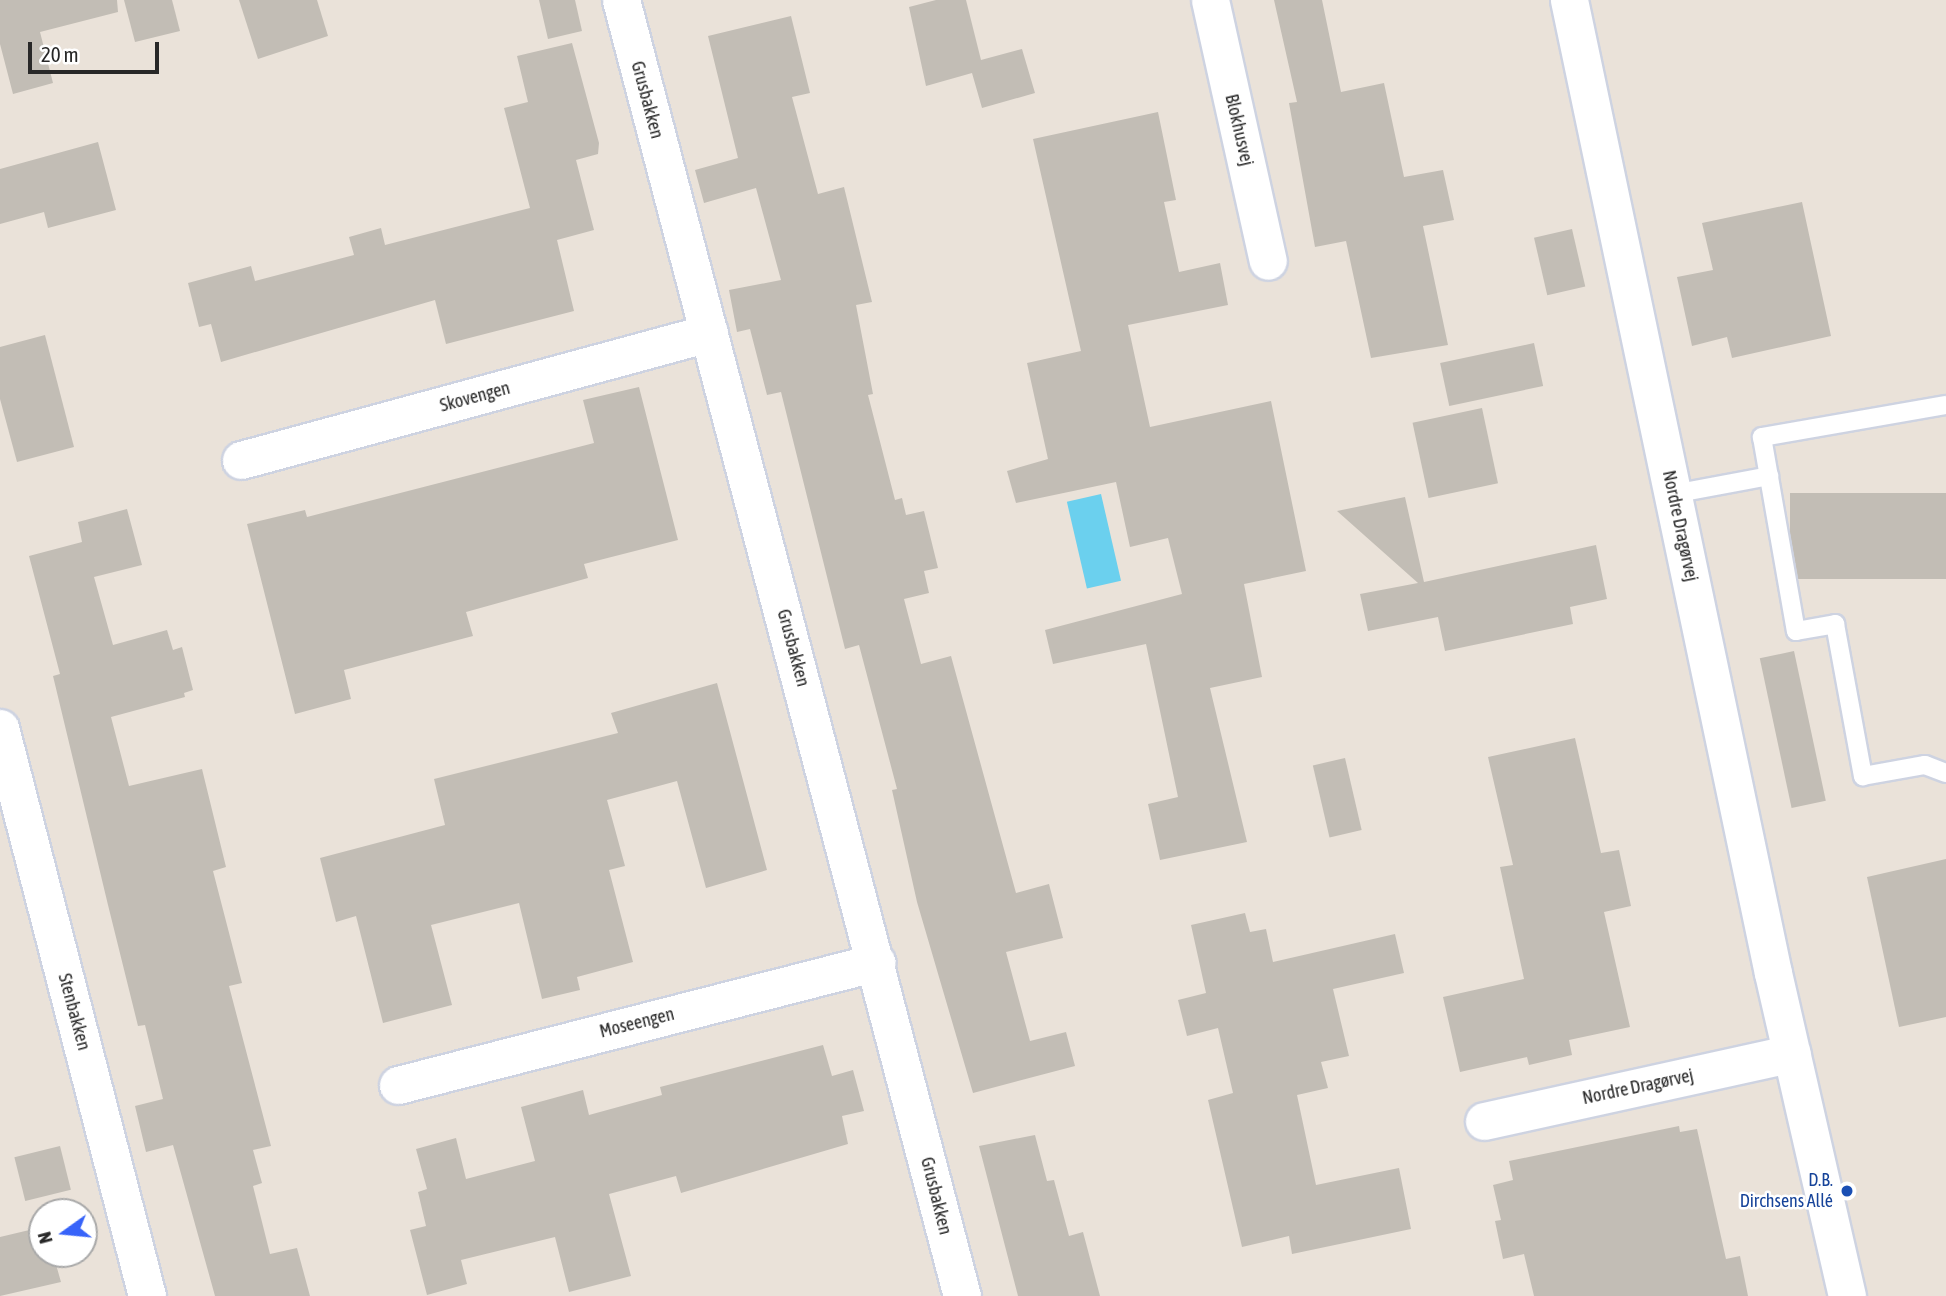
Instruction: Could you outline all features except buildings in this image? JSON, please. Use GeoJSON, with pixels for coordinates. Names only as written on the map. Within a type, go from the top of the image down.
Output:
{"type":"FeatureCollection","features":[{"type":"Feature","properties":{"kind":"street","name":"Grusbakken"},"geometry":{"type":"LineString","coordinates":[[621,0],[962,1296]]}},
{"type":"Feature","properties":{"kind":"street","name":"Blokhusvej"},"geometry":{"type":"LineString","coordinates":[[1210,0],[1268,261]]}},
{"type":"Feature","properties":{"kind":"street","name":"Nordre Dragørvej"},"geometry":{"type":"LineString","coordinates":[[1577,5],[1674,494],[1792,1052],[1847,1296]]}},
{"type":"Feature","properties":{"kind":"street","name":"Skovengen"},"geometry":{"type":"LineString","coordinates":[[241,460],[709,333]]}},
{"type":"Feature","properties":{"kind":"street","name":"Stenbakken"},"geometry":{"type":"LineString","coordinates":[[0,728],[147,1296]]}},
{"type":"Feature","properties":{"kind":"street","name":"Moseengen"},"geometry":{"type":"LineString","coordinates":[[398,1085],[876,962]]}},
{"type":"Feature","properties":{"kind":"street","name":"Nordre Dragørvej"},"geometry":{"type":"LineString","coordinates":[[1484,1121],[1792,1052]]}},
{"type":"Feature","properties":{"kind":"lane"},"geometry":{"type":"LineString","coordinates":[[1946,405],[1762,437],[1796,631],[1835,624],[1863,776],[1925,765],[1946,773]]}},
{"type":"Feature","properties":{"kind":"lane"},"geometry":{"type":"LineString","coordinates":[[1674,494],[1769,477]]}},
{"type":"Feature","properties":{"kind":"water"},"geometry":{"type":"Polygon","coordinates":[[[1101,494],[1121,581],[1087,589],[1067,502],[1101,494]]]}},
{"type":"Feature","properties":{"kind":"place","name":"D.B. Dirchsens Allé"},"geometry":{"type":"Point","coordinates":[1847,1191]}}]}
